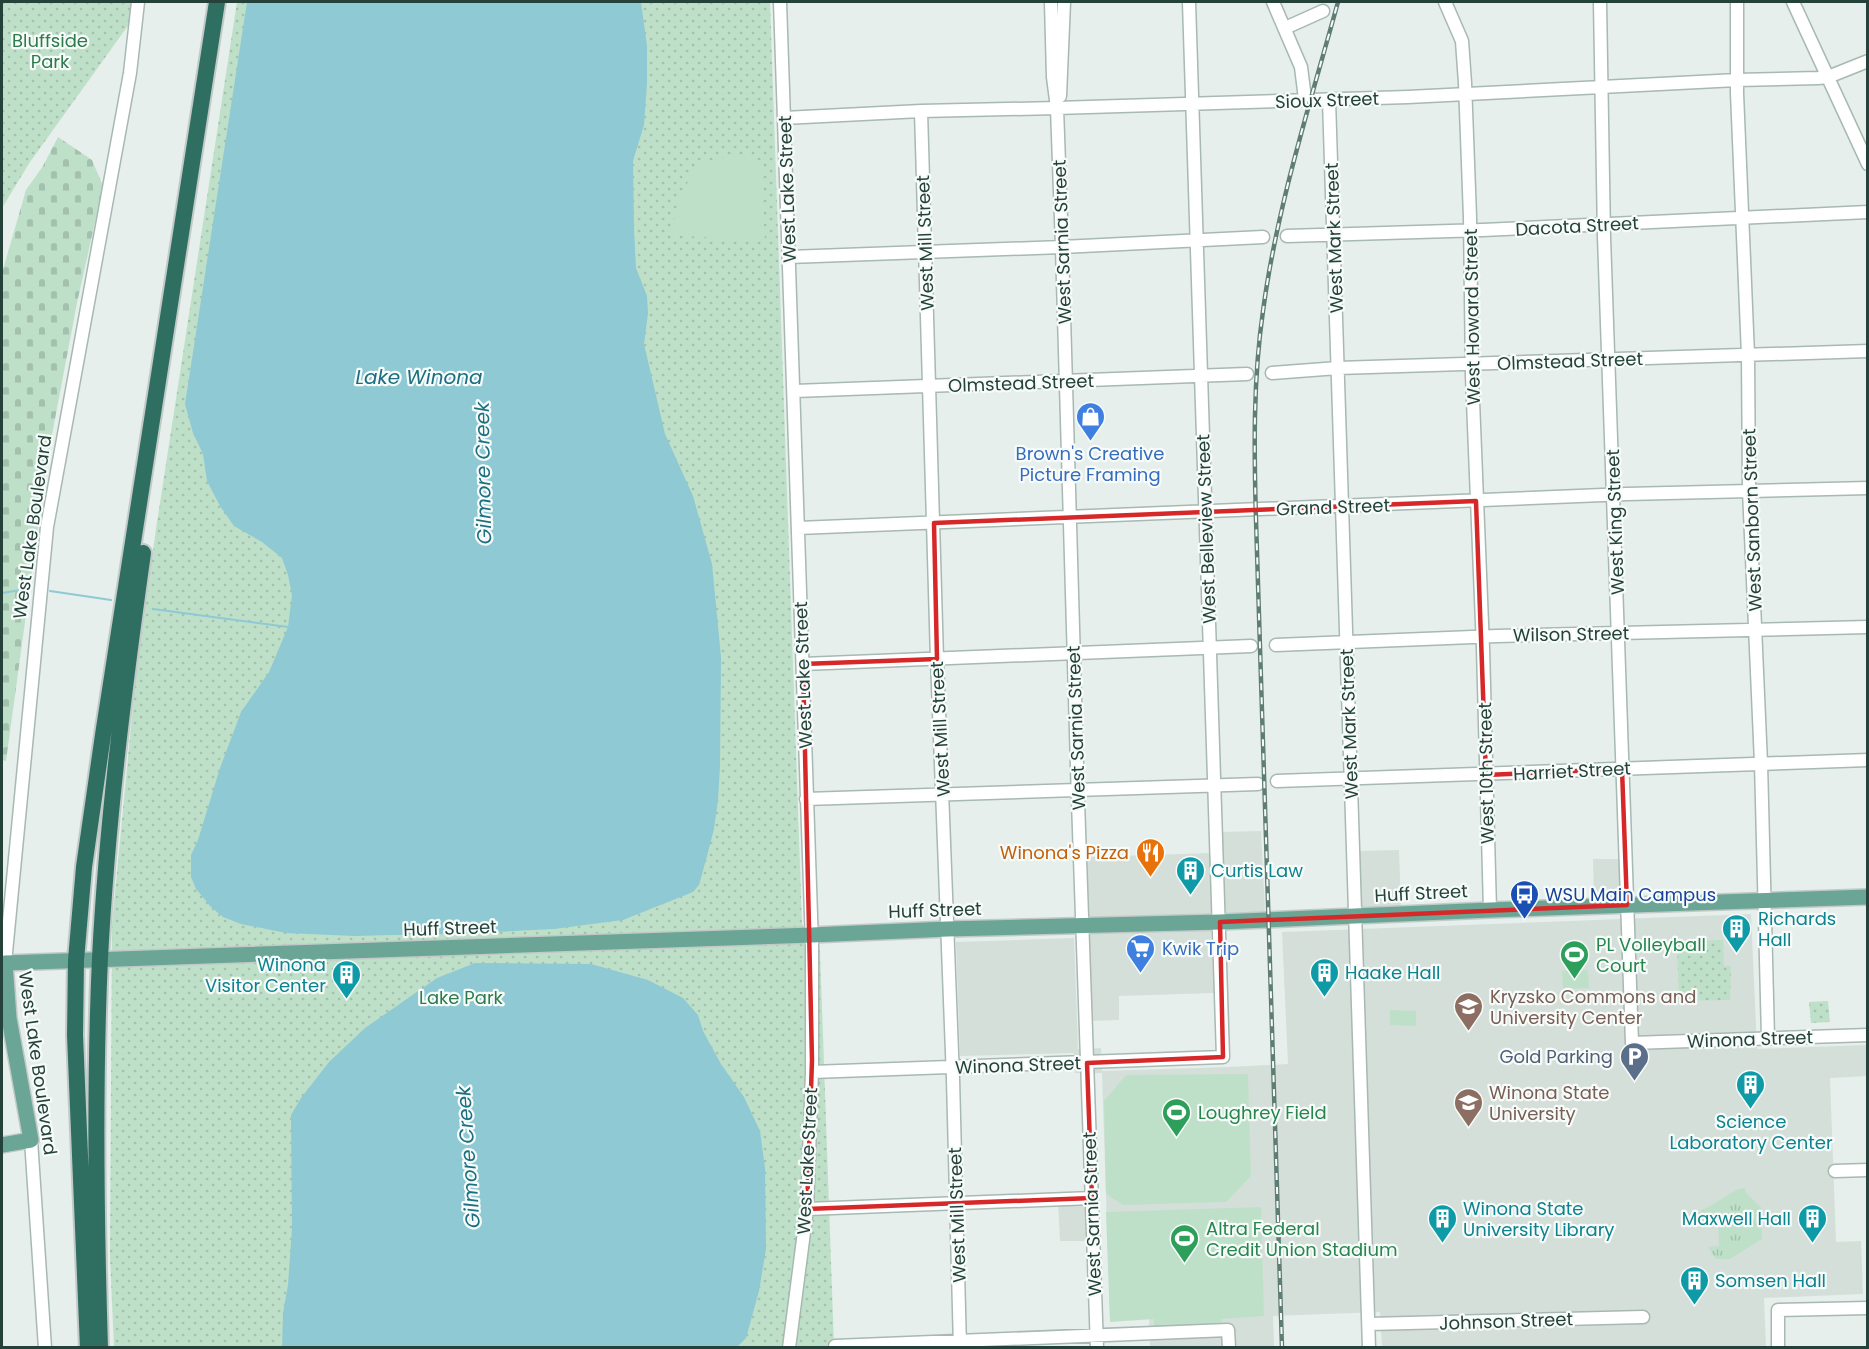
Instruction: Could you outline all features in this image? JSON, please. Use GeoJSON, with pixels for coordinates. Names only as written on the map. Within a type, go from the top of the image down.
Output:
{"type":"FeatureCollection","features":[{"type":"Feature","properties":{"kind":"highway"},"geometry":{"type":"LineString","coordinates":[[88,1347],[76,1091],[75,1011],[76,960],[84,867],[217,2]]}},
{"type":"Feature","properties":{"kind":"highway"},"geometry":{"type":"LineString","coordinates":[[100,1347],[95,1138],[100,960],[113,787],[126,668],[228,2]]}},
{"type":"Feature","properties":{"kind":"main road","name":"Huff Street"},"geometry":{"type":"LineString","coordinates":[[5,963],[1868,897]]}},
{"type":"Feature","properties":{"kind":"main road","name":"West Lake Boulevard"},"geometry":{"type":"LineString","coordinates":[[5,963],[9,1018],[31,1140]]}},
{"type":"Feature","properties":{"kind":"main road"},"geometry":{"type":"LineString","coordinates":[[2,1145],[31,1140]]}},
{"type":"Feature","properties":{"kind":"street","name":"West Lake Boulevard"},"geometry":{"type":"LineString","coordinates":[[5,963],[47,527],[129,74],[138,2]]}},
{"type":"Feature","properties":{"kind":"street","name":"West Lake Street"},"geometry":{"type":"LineString","coordinates":[[780,2],[812,935],[812,1072],[807,1209],[789,1347]]}},
{"type":"Feature","properties":{"kind":"street","name":"West Sarnia Street"},"geometry":{"type":"LineString","coordinates":[[1051,2],[1053,77],[1058,108],[1077,790],[1097,1341]]}},
{"type":"Feature","properties":{"kind":"street","name":"West Sarnia Street"},"geometry":{"type":"LineString","coordinates":[[1058,108],[1062,77],[1064,2]]}},
{"type":"Feature","properties":{"kind":"street","name":"West Belleview Street"},"geometry":{"type":"LineString","coordinates":[[1189,2],[1223,1057]]}},
{"type":"Feature","properties":{"kind":"street"},"geometry":{"type":"LineString","coordinates":[[1273,2],[1301,67],[1305,99]]}},
{"type":"Feature","properties":{"kind":"street","name":"West Howard Street"},"geometry":{"type":"LineString","coordinates":[[1445,2],[1462,41],[1482,637]]}},
{"type":"Feature","properties":{"kind":"street","name":"West King Street"},"geometry":{"type":"LineString","coordinates":[[1600,2],[1606,224],[1604,237],[1632,1043]]}},
{"type":"Feature","properties":{"kind":"street","name":"West Sanborn Street"},"geometry":{"type":"LineString","coordinates":[[1737,2],[1737,80],[1748,355],[1749,490],[1761,763],[1768,1038]]}},
{"type":"Feature","properties":{"kind":"street"},"geometry":{"type":"LineString","coordinates":[[1793,2],[1868,164]]}},
{"type":"Feature","properties":{"kind":"street"},"geometry":{"type":"LineString","coordinates":[[1285,28],[1323,11]]}},
{"type":"Feature","properties":{"kind":"street","name":"Sioux Street"},"geometry":{"type":"LineString","coordinates":[[784,117],[1329,100],[1828,77],[1868,61]]}},
{"type":"Feature","properties":{"kind":"street","name":"West Mark Street"},"geometry":{"type":"LineString","coordinates":[[1329,100],[1369,1347]]}},
{"type":"Feature","properties":{"kind":"street","name":"West Mill Street"},"geometry":{"type":"LineString","coordinates":[[921,111],[960,1344]]}},
{"type":"Feature","properties":{"kind":"street","name":"Dacota Street"},"geometry":{"type":"LineString","coordinates":[[1287,236],[1470,231],[1868,212]]}},
{"type":"Feature","properties":{"kind":"street"},"geometry":{"type":"LineString","coordinates":[[789,256],[1062,247],[1263,237]]}},
{"type":"Feature","properties":{"kind":"street","name":"Olmstead Street"},"geometry":{"type":"LineString","coordinates":[[1272,373],[1338,368],[1868,351]]}},
{"type":"Feature","properties":{"kind":"street","name":"Olmstead Street"},"geometry":{"type":"LineString","coordinates":[[795,391],[1247,374]]}},
{"type":"Feature","properties":{"kind":"street","name":"Grand Street"},"geometry":{"type":"LineString","coordinates":[[798,528],[1614,495],[1868,488]]}},
{"type":"Feature","properties":{"kind":"street","name":"Wilson Street"},"geometry":{"type":"LineString","coordinates":[[1276,645],[1868,627]]}},
{"type":"Feature","properties":{"kind":"street","name":"West 10th Street"},"geometry":{"type":"LineString","coordinates":[[1482,637],[1490,909]]}},
{"type":"Feature","properties":{"kind":"street"},"geometry":{"type":"LineString","coordinates":[[802,664],[1251,646]]}},
{"type":"Feature","properties":{"kind":"street","name":"Harriet Street"},"geometry":{"type":"LineString","coordinates":[[1277,781],[1868,760]]}},
{"type":"Feature","properties":{"kind":"street"},"geometry":{"type":"LineString","coordinates":[[806,799],[1258,784]]}},
{"type":"Feature","properties":{"kind":"street","name":"Winona Street"},"geometry":{"type":"LineString","coordinates":[[1632,1043],[1868,1035]]}},
{"type":"Feature","properties":{"kind":"street","name":"Winona Street"},"geometry":{"type":"LineString","coordinates":[[812,1072],[1223,1057]]}},
{"type":"Feature","properties":{"kind":"street","name":"West Lake Boulevard"},"geometry":{"type":"LineString","coordinates":[[31,1140],[45,1347]]}},
{"type":"Feature","properties":{"kind":"street"},"geometry":{"type":"LineString","coordinates":[[1835,1171],[1868,1170]]}},
{"type":"Feature","properties":{"kind":"street"},"geometry":{"type":"LineString","coordinates":[[807,1209],[1092,1198]]}},
{"type":"Feature","properties":{"kind":"street"},"geometry":{"type":"LineString","coordinates":[[1778,1347],[1778,1310],[1868,1308]]}},
{"type":"Feature","properties":{"kind":"street","name":"Johnson Street"},"geometry":{"type":"LineString","coordinates":[[1369,1324],[1643,1317]]}},
{"type":"Feature","properties":{"kind":"street"},"geometry":{"type":"LineString","coordinates":[[836,1346],[1097,1341],[1228,1330],[1229,1347]]}},
{"type":"Feature","properties":{"kind":"highlighted area"},"geometry":{"type":"Polygon","coordinates":[[[1476,501],[1486,775],[1622,769],[1627,905],[1220,922],[1223,1057],[1087,1063],[1092,1198],[807,1209],[812,1060],[803,664],[937,659],[934,523],[1476,501]]]}},
{"type":"Feature","properties":{"kind":"shaded area"},"geometry":{"type":"Polygon","coordinates":[[[1261,831],[1265,912],[1223,914],[1220,832],[1261,831]]]}},
{"type":"Feature","properties":{"kind":"shaded area"},"geometry":{"type":"Polygon","coordinates":[[[1399,850],[1401,906],[1362,908],[1360,851],[1399,850]]]}},
{"type":"Feature","properties":{"kind":"shaded area"},"geometry":{"type":"Polygon","coordinates":[[[1212,853],[1214,915],[1089,919],[1087,857],[1212,853]]]}},
{"type":"Feature","properties":{"kind":"shaded area"},"geometry":{"type":"Polygon","coordinates":[[[1593,859],[1621,859],[1622,900],[1594,900],[1593,859]]]}},
{"type":"Feature","properties":{"kind":"shaded area","name":"Winona State University"},"geometry":{"type":"Polygon","coordinates":[[[1751,914],[1757,1049],[1867,1045],[1867,1076],[1830,1078],[1836,1242],[1861,1241],[1863,1294],[1764,1298],[1766,1347],[1382,1347],[1380,1312],[1273,1316],[1274,1347],[1150,1347],[1149,1318],[1110,1319],[1102,1073],[1075,1073],[1074,1053],[960,1056],[956,942],[1074,938],[1078,1049],[1101,1048],[1102,1071],[1228,1067],[1288,1064],[1282,932],[1751,914]]]}},
{"type":"Feature","properties":{"kind":"shaded area"},"geometry":{"type":"Polygon","coordinates":[[[1211,929],[1214,993],[1119,996],[1119,1020],[1089,1021],[1086,933],[1211,929]]]}},
{"type":"Feature","properties":{"kind":"shaded area"},"geometry":{"type":"Polygon","coordinates":[[[1085,1201],[1086,1241],[1060,1241],[1058,1202],[1085,1201]]]}},
{"type":"Feature","properties":{"kind":"green space","name":"Bluffside Park"},"geometry":{"type":"Polygon","coordinates":[[[2,2],[145,2],[30,162],[2,208],[2,2]]]}},
{"type":"Feature","properties":{"kind":"green space","name":"Lake Park"},"geometry":{"type":"Polygon","coordinates":[[[237,2],[770,2],[802,924],[820,951],[834,1347],[114,1348],[110,1257],[112,924],[135,684],[156,529],[237,2]]]}},
{"type":"Feature","properties":{"kind":"green space"},"geometry":{"type":"Polygon","coordinates":[[[58,137],[92,160],[103,186],[77,303],[47,461],[6,761],[2,760],[2,273],[26,190],[43,166],[58,137]]]}},
{"type":"Feature","properties":{"kind":"green space"},"geometry":{"type":"Polygon","coordinates":[[[743,154],[760,161],[765,241],[670,235],[681,193],[700,163],[743,154]]]}},
{"type":"Feature","properties":{"kind":"green space"},"geometry":{"type":"Polygon","coordinates":[[[1723,940],[1724,966],[1731,966],[1730,1000],[1679,1001],[1677,945],[1681,945],[1681,941],[1723,940]]]}},
{"type":"Feature","properties":{"kind":"green space","name":"PL Volleyball Court"},"geometry":{"type":"Polygon","coordinates":[[[1588,970],[1589,988],[1563,989],[1562,971],[1588,970]]]}},
{"type":"Feature","properties":{"kind":"green space"},"geometry":{"type":"Polygon","coordinates":[[[1828,1001],[1830,1022],[1811,1023],[1809,1002],[1828,1001]]]}},
{"type":"Feature","properties":{"kind":"green space"},"geometry":{"type":"Polygon","coordinates":[[[1390,1010],[1416,1011],[1416,1026],[1390,1025],[1390,1010]]]}},
{"type":"Feature","properties":{"kind":"green space","name":"Loughrey Field"},"geometry":{"type":"Polygon","coordinates":[[[1248,1074],[1251,1176],[1226,1202],[1123,1205],[1106,1194],[1104,1101],[1126,1075],[1248,1074]]]}},
{"type":"Feature","properties":{"kind":"green space"},"geometry":{"type":"Polygon","coordinates":[[[1745,1188],[1746,1193],[1761,1207],[1762,1239],[1730,1259],[1716,1259],[1708,1247],[1719,1246],[1718,1218],[1708,1218],[1708,1222],[1689,1222],[1688,1218],[1698,1217],[1698,1213],[1738,1189],[1745,1188]]]}},
{"type":"Feature","properties":{"kind":"green space","name":"Altra Federal Credit Union Stadium"},"geometry":{"type":"Polygon","coordinates":[[[1261,1207],[1264,1316],[1221,1319],[1221,1327],[1154,1328],[1154,1319],[1110,1322],[1106,1212],[1261,1207]]]}},
{"type":"Feature","properties":{"kind":"water","name":"Lake Winona"},"geometry":{"type":"Polygon","coordinates":[[[247,2],[641,2],[647,46],[647,83],[644,125],[633,161],[636,268],[647,296],[648,313],[644,344],[665,434],[693,496],[712,564],[721,657],[718,800],[707,856],[699,885],[693,892],[623,920],[554,929],[354,936],[286,933],[241,924],[223,917],[196,889],[191,877],[191,855],[241,712],[269,672],[288,627],[292,595],[282,558],[262,542],[234,526],[220,506],[207,481],[203,454],[193,433],[185,404],[247,2]]]}},
{"type":"Feature","properties":{"kind":"water","name":"Gilmore Creek"},"geometry":{"type":"Polygon","coordinates":[[[475,963],[591,964],[648,980],[683,998],[698,1015],[703,1031],[721,1064],[744,1097],[760,1131],[765,1168],[766,1249],[759,1291],[746,1338],[737,1347],[282,1347],[283,1313],[288,1285],[292,1228],[291,1115],[329,1062],[365,1028],[437,978],[475,963]]]}},
{"type":"Feature","properties":{"kind":"waterway"},"geometry":{"type":"LineString","coordinates":[[2,593],[27,589]]}},
{"type":"Feature","properties":{"kind":"waterway"},"geometry":{"type":"LineString","coordinates":[[50,591],[111,600]]}},
{"type":"Feature","properties":{"kind":"waterway"},"geometry":{"type":"LineString","coordinates":[[153,609],[288,627]]}},
{"type":"Feature","properties":{"kind":"railway"},"geometry":{"type":"LineString","coordinates":[[1282,1348],[1256,520],[1256,389],[1263,311],[1277,233],[1295,155],[1338,2]]}},
{"type":"Feature","properties":{"kind":"place","name":"Brown's Creative Picture Framing"},"geometry":{"type":"Point","coordinates":[1090,442]}},
{"type":"Feature","properties":{"kind":"place","name":"Winona's Pizza"},"geometry":{"type":"Point","coordinates":[1150,878]}},
{"type":"Feature","properties":{"kind":"place","name":"Curtis Law"},"geometry":{"type":"Point","coordinates":[1190,896]}},
{"type":"Feature","properties":{"kind":"place","name":"WSU Main Campus"},"geometry":{"type":"Point","coordinates":[1524,920]}},
{"type":"Feature","properties":{"kind":"place","name":"Richards Hall"},"geometry":{"type":"Point","coordinates":[1737,954]}},
{"type":"Feature","properties":{"kind":"place","name":"Kwik Trip"},"geometry":{"type":"Point","coordinates":[1141,974]}},
{"type":"Feature","properties":{"kind":"place","name":"PL Volleyball Court"},"geometry":{"type":"Point","coordinates":[1575,980]}},
{"type":"Feature","properties":{"kind":"place","name":"Haake Hall"},"geometry":{"type":"Point","coordinates":[1324,998]}},
{"type":"Feature","properties":{"kind":"place","name":"Winona Visitor Center"},"geometry":{"type":"Point","coordinates":[347,1000]}},
{"type":"Feature","properties":{"kind":"place","name":"Kryzsko Commons and University Center"},"geometry":{"type":"Point","coordinates":[1469,1032]}},
{"type":"Feature","properties":{"kind":"place","name":"Gold Parking"},"geometry":{"type":"Point","coordinates":[1634,1082]}},
{"type":"Feature","properties":{"kind":"place","name":"Science Laboratory Center"},"geometry":{"type":"Point","coordinates":[1751,1110]}},
{"type":"Feature","properties":{"kind":"place","name":"Winona State University"},"geometry":{"type":"Point","coordinates":[1468,1128]}},
{"type":"Feature","properties":{"kind":"place","name":"Loughrey Field"},"geometry":{"type":"Point","coordinates":[1177,1138]}},
{"type":"Feature","properties":{"kind":"place","name":"Winona State University Library"},"geometry":{"type":"Point","coordinates":[1442,1244]}},
{"type":"Feature","properties":{"kind":"place","name":"Maxwell Hall"},"geometry":{"type":"Point","coordinates":[1812,1244]}},
{"type":"Feature","properties":{"kind":"place","name":"Altra Federal Credit Union Stadium"},"geometry":{"type":"Point","coordinates":[1185,1264]}},
{"type":"Feature","properties":{"kind":"place","name":"Somsen Hall"},"geometry":{"type":"Point","coordinates":[1694,1306]}}]}
